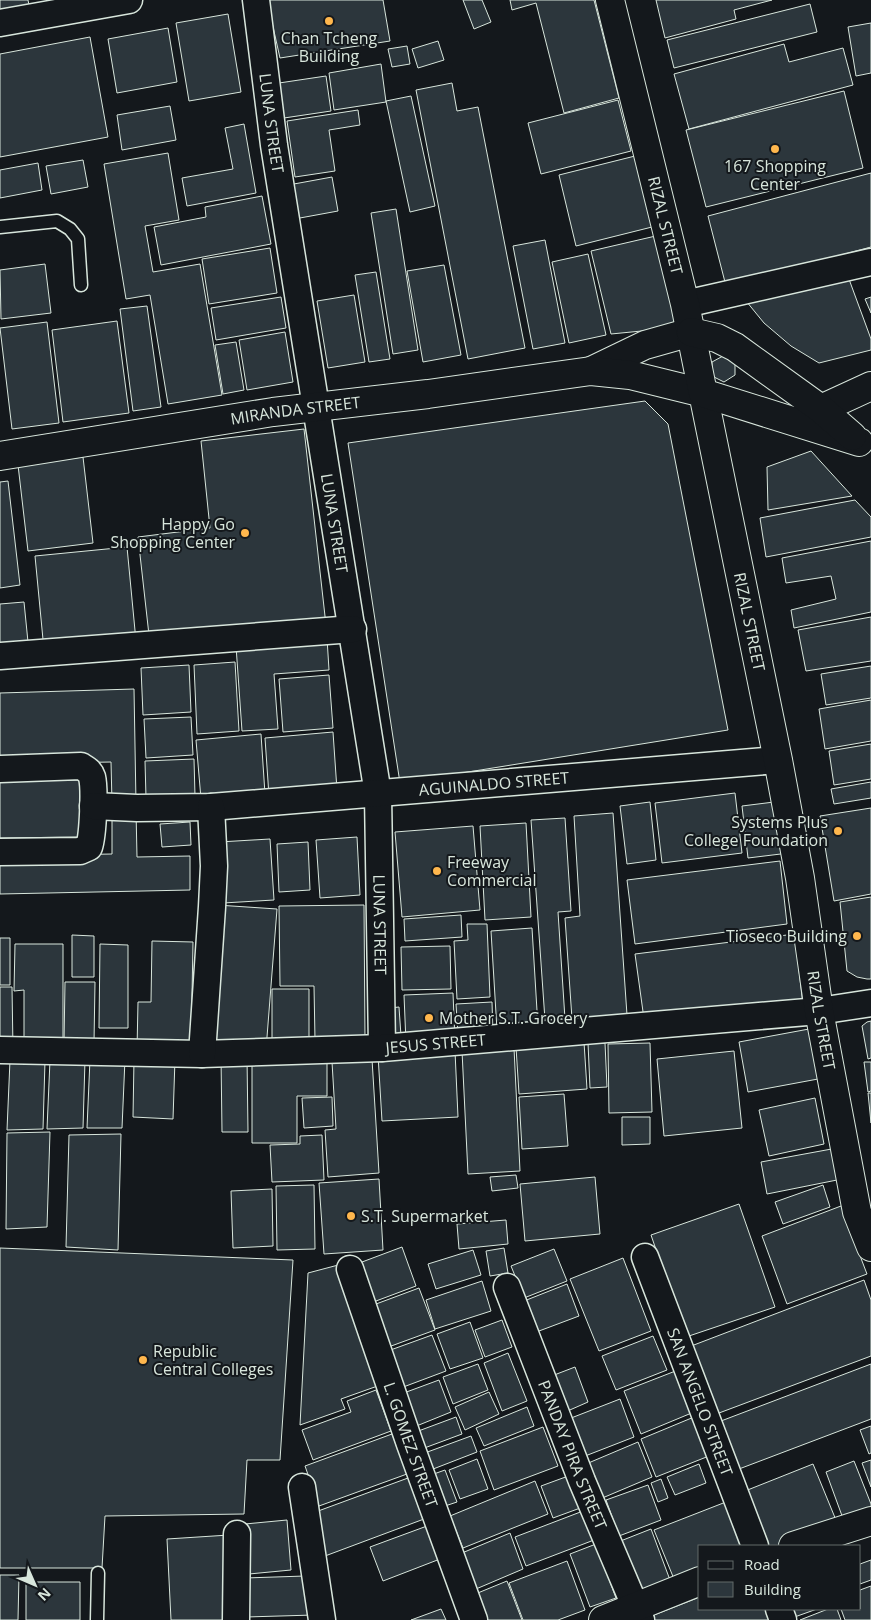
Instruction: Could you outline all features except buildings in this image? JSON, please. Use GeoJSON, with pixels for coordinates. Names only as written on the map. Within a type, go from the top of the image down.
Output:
{"type":"FeatureCollection","features":[{"type":"Feature","properties":{"kind":"main road","name":"RIZAL STREET"},"geometry":{"type":"LineString","coordinates":[[610,0],[691,332],[778,760],[800,878],[818,1010],[857,1212],[871,1247]]}},
{"type":"Feature","properties":{"kind":"main road","name":"MIRANDA STREET"},"geometry":{"type":"LineString","coordinates":[[591,371],[645,345],[691,332]]}},
{"type":"Feature","properties":{"kind":"main road"},"geometry":{"type":"LineString","coordinates":[[691,332],[717,338],[735,347],[821,409],[865,447]]}},
{"type":"Feature","properties":{"kind":"main road","name":"MIRANDA STREET"},"geometry":{"type":"LineString","coordinates":[[0,456],[273,412],[428,394],[591,371],[630,374],[703,393],[865,447]]}},
{"type":"Feature","properties":{"kind":"main road"},"geometry":{"type":"LineString","coordinates":[[795,423],[871,386]]}},
{"type":"Feature","properties":{"kind":"main road"},"geometry":{"type":"LineString","coordinates":[[796,1545],[871,1521]]}},
{"type":"Feature","properties":{"kind":"main road"},"geometry":{"type":"LineString","coordinates":[[603,1620],[638,1613],[698,1581]]}},
{"type":"Feature","properties":{"kind":"street"},"geometry":{"type":"LineString","coordinates":[[0,23],[129,0]]}},
{"type":"Feature","properties":{"kind":"street","name":"LUNA STREET"},"geometry":{"type":"LineString","coordinates":[[256,0],[274,145],[378,794],[382,1048]]}},
{"type":"Feature","properties":{"kind":"street"},"geometry":{"type":"LineString","coordinates":[[685,304],[871,262]]}},
{"type":"Feature","properties":{"kind":"street"},"geometry":{"type":"LineString","coordinates":[[0,656],[353,629]]}},
{"type":"Feature","properties":{"kind":"street","name":"AGUINALDO STREET"},"geometry":{"type":"LineString","coordinates":[[93,806],[137,808],[211,807],[778,760]]}},
{"type":"Feature","properties":{"kind":"street"},"geometry":{"type":"LineString","coordinates":[[0,769],[81,766],[88,770],[92,777],[93,806],[92,838],[89,847],[80,851],[0,852]]}},
{"type":"Feature","properties":{"kind":"street"},"geometry":{"type":"LineString","coordinates":[[202,1054],[213,899],[214,866],[211,807]]}},
{"type":"Feature","properties":{"kind":"street","name":"JESUS STREET"},"geometry":{"type":"LineString","coordinates":[[0,1050],[202,1054],[382,1048],[818,1010],[871,1003]]}},
{"type":"Feature","properties":{"kind":"street","name":"SAN ANGELO STREET"},"geometry":{"type":"LineString","coordinates":[[644,1257],[755,1545]]}},
{"type":"Feature","properties":{"kind":"street","name":"L. GOMEZ STREET"},"geometry":{"type":"LineString","coordinates":[[350,1269],[410,1444],[474,1620]]}},
{"type":"Feature","properties":{"kind":"street","name":"PANDAY PIRA STREET"},"geometry":{"type":"LineString","coordinates":[[507,1288],[582,1481],[638,1613]]}},
{"type":"Feature","properties":{"kind":"street"},"geometry":{"type":"LineString","coordinates":[[302,1487],[322,1620]]}},
{"type":"Feature","properties":{"kind":"street"},"geometry":{"type":"LineString","coordinates":[[236,1620],[237,1534]]}},
{"type":"Feature","properties":{"kind":"lane"},"geometry":{"type":"LineString","coordinates":[[0,227],[57,221],[70,229],[78,239],[81,285]]}},
{"type":"Feature","properties":{"kind":"lane"},"geometry":{"type":"LineString","coordinates":[[97,1620],[98,1573]]}},
{"type":"Feature","properties":{"kind":"place","name":"Chan Tcheng Building"},"geometry":{"type":"Point","coordinates":[329,21]}},
{"type":"Feature","properties":{"kind":"place","name":"167 Shopping Center"},"geometry":{"type":"Point","coordinates":[775,149]}},
{"type":"Feature","properties":{"kind":"place","name":"Happy Go Shopping Center"},"geometry":{"type":"Point","coordinates":[245,533]}},
{"type":"Feature","properties":{"kind":"place","name":"Systems Plus College Foundation"},"geometry":{"type":"Point","coordinates":[838,831]}},
{"type":"Feature","properties":{"kind":"place","name":"Freeway Commercial"},"geometry":{"type":"Point","coordinates":[437,871]}},
{"type":"Feature","properties":{"kind":"place","name":"Tioseco Building"},"geometry":{"type":"Point","coordinates":[857,936]}},
{"type":"Feature","properties":{"kind":"place","name":"Mother S.T. Grocery"},"geometry":{"type":"Point","coordinates":[429,1018]}},
{"type":"Feature","properties":{"kind":"place","name":"S.T. Supermarket"},"geometry":{"type":"Point","coordinates":[351,1216]}},
{"type":"Feature","properties":{"kind":"place","name":"Republic Central Colleges"},"geometry":{"type":"Point","coordinates":[143,1360]}}]}
